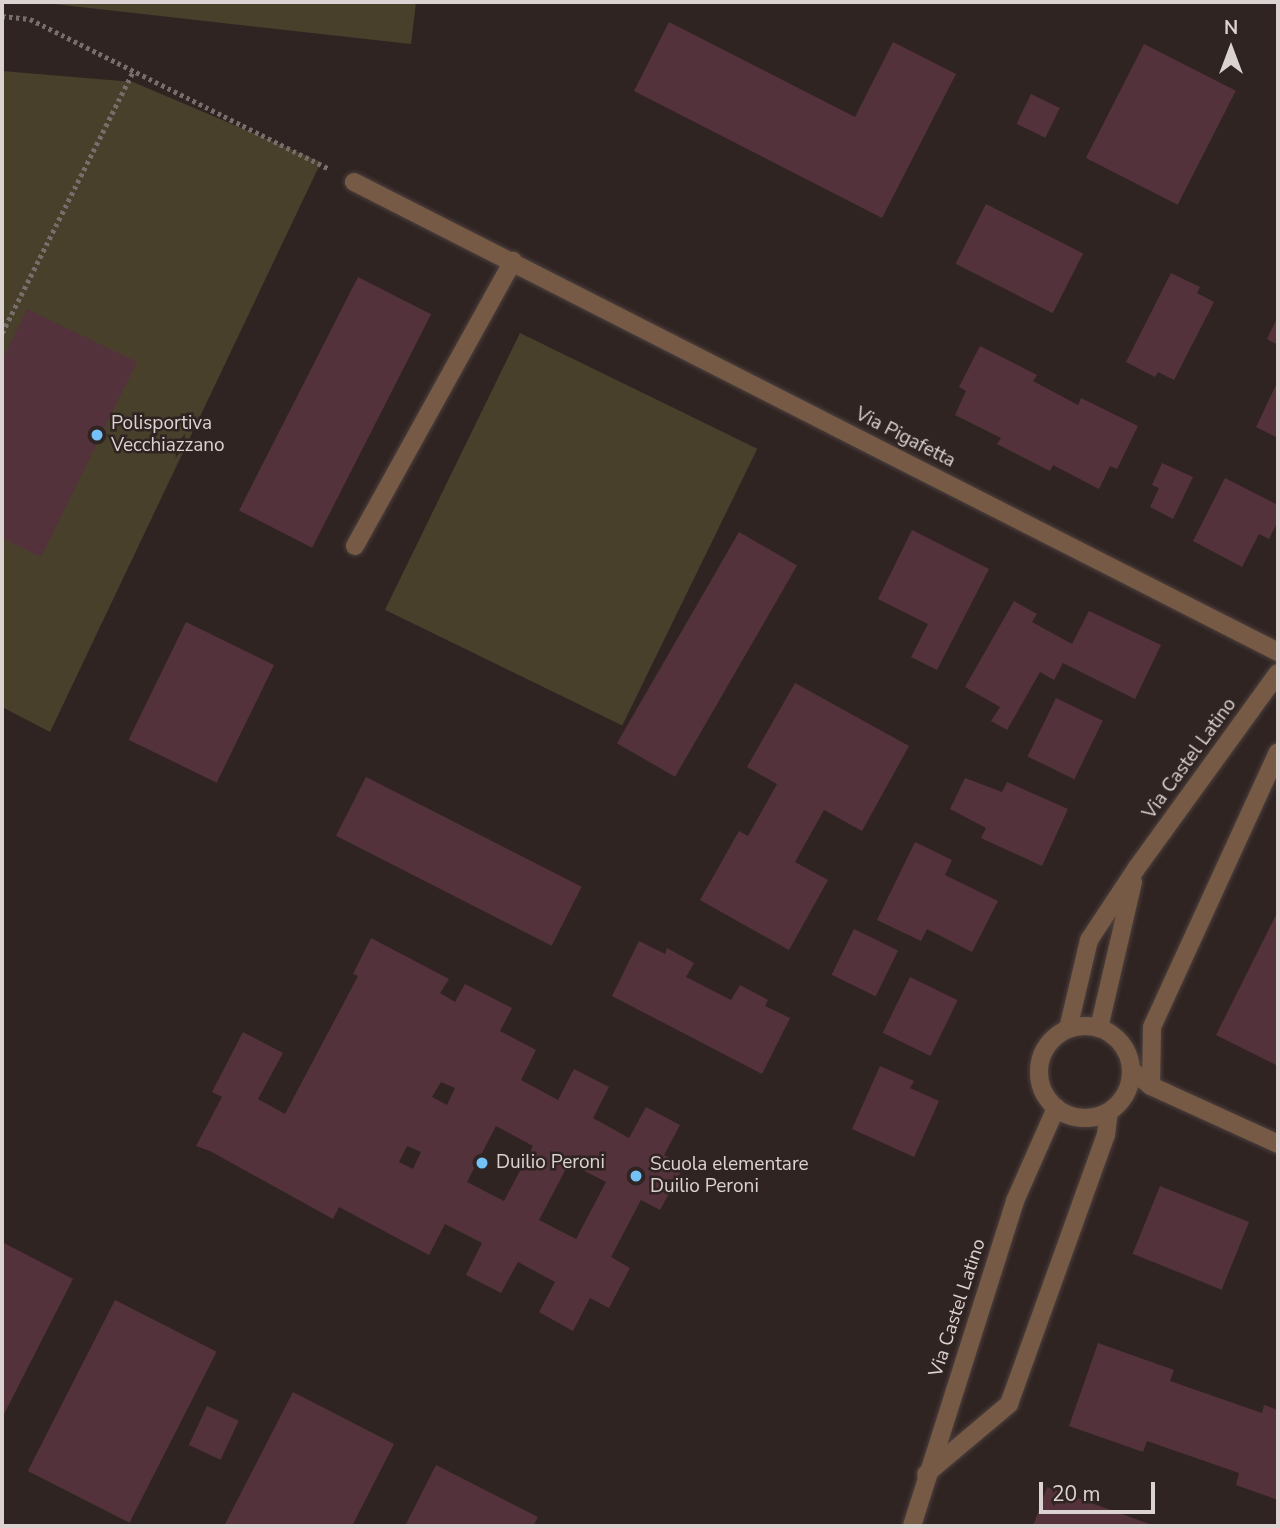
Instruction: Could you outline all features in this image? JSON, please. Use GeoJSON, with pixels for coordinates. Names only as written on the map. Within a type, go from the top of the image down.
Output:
{"type":"FeatureCollection","features":[{"type":"Feature","properties":{"kind":"street","name":"Via Pigafetta"},"geometry":{"type":"LineString","coordinates":[[354,182],[1278,652]]}},
{"type":"Feature","properties":{"kind":"street"},"geometry":{"type":"LineString","coordinates":[[355,547],[513,261]]}},
{"type":"Feature","properties":{"kind":"street","name":"Via Castel Latino"},"geometry":{"type":"LineString","coordinates":[[1068,1029],[1089,940],[1136,869],[1278,673]]}},
{"type":"Feature","properties":{"kind":"street"},"geometry":{"type":"LineString","coordinates":[[1151,1086],[1152,1027],[1278,752]]}},
{"type":"Feature","properties":{"kind":"street","name":"Via Castel Latino"},"geometry":{"type":"LineString","coordinates":[[1099,1028],[1136,869]]}},
{"type":"Feature","properties":{"kind":"street"},"geometry":{"type":"LineString","coordinates":[[1078,1026],[1099,1028],[1122,1044],[1131,1070],[1126,1094],[1109,1112],[1082,1118],[1056,1108],[1046,1096],[1040,1081],[1039,1065],[1044,1051],[1054,1038],[1068,1029],[1078,1026]]}},
{"type":"Feature","properties":{"kind":"street"},"geometry":{"type":"LineString","coordinates":[[1131,1070],[1151,1086],[1278,1144]]}},
{"type":"Feature","properties":{"kind":"street","name":"Via Castel Latino"},"geometry":{"type":"LineString","coordinates":[[912,1526],[926,1474],[1015,1202],[1056,1108]]}},
{"type":"Feature","properties":{"kind":"street"},"geometry":{"type":"LineString","coordinates":[[926,1474],[1009,1404],[1106,1135],[1109,1112]]}},
{"type":"Feature","properties":{"kind":"path"},"geometry":{"type":"LineString","coordinates":[[2,16],[30,19],[354,182]]}},
{"type":"Feature","properties":{"kind":"path"},"geometry":{"type":"LineString","coordinates":[[2,333],[133,71]]}},
{"type":"Feature","properties":{"kind":"shaded area"},"geometry":{"type":"Polygon","coordinates":[[[36,2],[416,2],[411,44],[36,2]]]}},
{"type":"Feature","properties":{"kind":"shaded area","name":"Polisportiva Vecchiazzano"},"geometry":{"type":"Polygon","coordinates":[[[2,71],[133,82],[321,162],[50,732],[2,707],[2,71]]]}},
{"type":"Feature","properties":{"kind":"shaded area"},"geometry":{"type":"Polygon","coordinates":[[[520,333],[757,449],[622,726],[385,610],[520,333]]]}},
{"type":"Feature","properties":{"kind":"building"},"geometry":{"type":"Polygon","coordinates":[[[669,22],[855,117],[893,42],[956,74],[882,218],[634,91],[669,22]]]}},
{"type":"Feature","properties":{"kind":"building"},"geometry":{"type":"Polygon","coordinates":[[[1144,44],[1236,91],[1178,205],[1086,158],[1144,44]]]}},
{"type":"Feature","properties":{"kind":"building"},"geometry":{"type":"Polygon","coordinates":[[[1031,94],[1060,108],[1045,138],[1017,124],[1031,94]]]}},
{"type":"Feature","properties":{"kind":"building"},"geometry":{"type":"Polygon","coordinates":[[[986,204],[1083,253],[1053,313],[956,264],[986,204]]]}},
{"type":"Feature","properties":{"kind":"building"},"geometry":{"type":"Polygon","coordinates":[[[1171,273],[1200,287],[1197,293],[1214,302],[1174,380],[1158,372],[1155,377],[1126,362],[1171,273]]]}},
{"type":"Feature","properties":{"kind":"building"},"geometry":{"type":"Polygon","coordinates":[[[358,277],[431,314],[312,548],[239,510],[358,277]]]}},
{"type":"Feature","properties":{"kind":"building"},"geometry":{"type":"Polygon","coordinates":[[[27,309],[137,362],[41,557],[2,538],[2,361],[27,309]]]}},
{"type":"Feature","properties":{"kind":"building"},"geometry":{"type":"Polygon","coordinates":[[[1278,316],[1278,345],[1267,339],[1278,316]]]}},
{"type":"Feature","properties":{"kind":"building"},"geometry":{"type":"Polygon","coordinates":[[[980,346],[1037,375],[1033,381],[1078,405],[1081,398],[1138,426],[1117,469],[1110,466],[1099,489],[1053,465],[1050,471],[997,444],[1001,438],[955,415],[966,391],[959,387],[980,346]]]}},
{"type":"Feature","properties":{"kind":"building"},"geometry":{"type":"Polygon","coordinates":[[[1278,381],[1278,438],[1256,427],[1278,381]]]}},
{"type":"Feature","properties":{"kind":"building"},"geometry":{"type":"Polygon","coordinates":[[[1162,463],[1193,477],[1173,519],[1150,507],[1159,488],[1152,485],[1162,463]]]}},
{"type":"Feature","properties":{"kind":"building"},"geometry":{"type":"Polygon","coordinates":[[[1225,478],[1278,505],[1278,521],[1269,539],[1259,534],[1242,567],[1193,541],[1225,478]]]}},
{"type":"Feature","properties":{"kind":"building"},"geometry":{"type":"Polygon","coordinates":[[[912,530],[989,569],[937,670],[911,657],[928,624],[878,599],[912,530]]]}},
{"type":"Feature","properties":{"kind":"building"},"geometry":{"type":"Polygon","coordinates":[[[739,532],[797,566],[675,777],[617,743],[739,532]]]}},
{"type":"Feature","properties":{"kind":"building"},"geometry":{"type":"Polygon","coordinates":[[[1014,601],[1037,614],[1032,622],[1072,644],[1089,611],[1161,645],[1135,699],[1063,663],[1054,680],[1040,672],[1007,730],[991,721],[1000,707],[965,687],[1014,601]]]}},
{"type":"Feature","properties":{"kind":"building"},"geometry":{"type":"Polygon","coordinates":[[[186,622],[274,665],[217,783],[129,740],[186,622]]]}},
{"type":"Feature","properties":{"kind":"building"},"geometry":{"type":"Polygon","coordinates":[[[795,683],[909,746],[862,831],[824,810],[795,862],[828,880],[789,950],[700,900],[739,831],[748,836],[777,784],[747,767],[795,683]]]}},
{"type":"Feature","properties":{"kind":"building"},"geometry":{"type":"Polygon","coordinates":[[[1056,698],[1103,721],[1074,779],[1028,756],[1056,698]]]}},
{"type":"Feature","properties":{"kind":"building"},"geometry":{"type":"Polygon","coordinates":[[[366,777],[582,887],[552,946],[336,836],[366,777]]]}},
{"type":"Feature","properties":{"kind":"building"},"geometry":{"type":"Polygon","coordinates":[[[965,778],[1002,792],[1007,782],[1068,809],[1042,866],[981,838],[986,828],[950,809],[965,778]]]}},
{"type":"Feature","properties":{"kind":"building"},"geometry":{"type":"Polygon","coordinates":[[[915,842],[952,860],[945,875],[998,901],[972,952],[927,929],[921,941],[877,920],[915,842]]]}},
{"type":"Feature","properties":{"kind":"building"},"geometry":{"type":"Polygon","coordinates":[[[1278,911],[1278,1066],[1216,1035],[1278,911]]]}},
{"type":"Feature","properties":{"kind":"building"},"geometry":{"type":"Polygon","coordinates":[[[854,929],[898,950],[876,996],[832,975],[854,929]]]}},
{"type":"Feature","properties":{"kind":"building"},"geometry":{"type":"Polygon","coordinates":[[[371,938],[449,979],[440,993],[455,1002],[465,984],[512,1008],[500,1031],[536,1050],[521,1080],[558,1100],[574,1069],[609,1087],[593,1118],[629,1138],[646,1107],[680,1125],[664,1155],[684,1166],[660,1210],[641,1200],[611,1257],[630,1268],[609,1308],[590,1298],[573,1331],[539,1312],[555,1282],[518,1262],[501,1293],[466,1275],[482,1243],[445,1224],[429,1255],[339,1207],[333,1219],[210,1151],[196,1146],[222,1097],[212,1092],[243,1032],[283,1053],[258,1099],[285,1114],[358,976],[353,974],[371,938]],[[441,1082],[432,1097],[447,1105],[455,1088],[441,1082]],[[496,1126],[467,1182],[504,1201],[533,1146],[496,1126]],[[407,1146],[399,1162],[413,1169],[421,1152],[407,1146]],[[569,1163],[539,1220],[576,1239],[606,1182],[569,1163]]]}},
{"type":"Feature","properties":{"kind":"building"},"geometry":{"type":"Polygon","coordinates":[[[639,941],[665,954],[667,948],[694,963],[686,977],[731,1000],[740,985],[768,1000],[765,1006],[790,1018],[762,1074],[612,996],[639,941]]]}},
{"type":"Feature","properties":{"kind":"building"},"geometry":{"type":"Polygon","coordinates":[[[910,977],[958,1000],[930,1056],[883,1033],[910,977]]]}},
{"type":"Feature","properties":{"kind":"building"},"geometry":{"type":"Polygon","coordinates":[[[880,1066],[914,1081],[910,1088],[939,1101],[914,1157],[852,1129],[880,1066]]]}},
{"type":"Feature","properties":{"kind":"building"},"geometry":{"type":"Polygon","coordinates":[[[1160,1186],[1249,1222],[1222,1290],[1133,1254],[1160,1186]]]}},
{"type":"Feature","properties":{"kind":"building"},"geometry":{"type":"Polygon","coordinates":[[[2,1242],[73,1279],[2,1418],[2,1242]]]}},
{"type":"Feature","properties":{"kind":"building"},"geometry":{"type":"Polygon","coordinates":[[[115,1300],[217,1352],[129,1523],[28,1471],[115,1300]]]}},
{"type":"Feature","properties":{"kind":"building"},"geometry":{"type":"Polygon","coordinates":[[[1098,1343],[1174,1370],[1170,1381],[1262,1413],[1264,1405],[1278,1410],[1278,1500],[1236,1485],[1239,1473],[1147,1441],[1143,1452],[1069,1426],[1098,1343]]]}},
{"type":"Feature","properties":{"kind":"building"},"geometry":{"type":"Polygon","coordinates":[[[293,1392],[394,1444],[352,1526],[224,1526],[293,1392]]]}},
{"type":"Feature","properties":{"kind":"building"},"geometry":{"type":"Polygon","coordinates":[[[207,1406],[239,1421],[221,1460],[189,1445],[207,1406]]]}},
{"type":"Feature","properties":{"kind":"building"},"geometry":{"type":"Polygon","coordinates":[[[436,1465],[538,1517],[533,1526],[405,1526],[436,1465]]]}},
{"type":"Feature","properties":{"kind":"building"},"geometry":{"type":"Polygon","coordinates":[[[1047,1487],[1155,1526],[1033,1526],[1047,1487]]]}},
{"type":"Feature","properties":{"kind":"place","name":"Polisportiva Vecchiazzano"},"geometry":{"type":"Point","coordinates":[97,435]}},
{"type":"Feature","properties":{"kind":"place","name":"Duilio Peroni"},"geometry":{"type":"Point","coordinates":[482,1163]}},
{"type":"Feature","properties":{"kind":"place","name":"Scuola elementare Duilio Peroni"},"geometry":{"type":"Point","coordinates":[636,1176]}}]}
